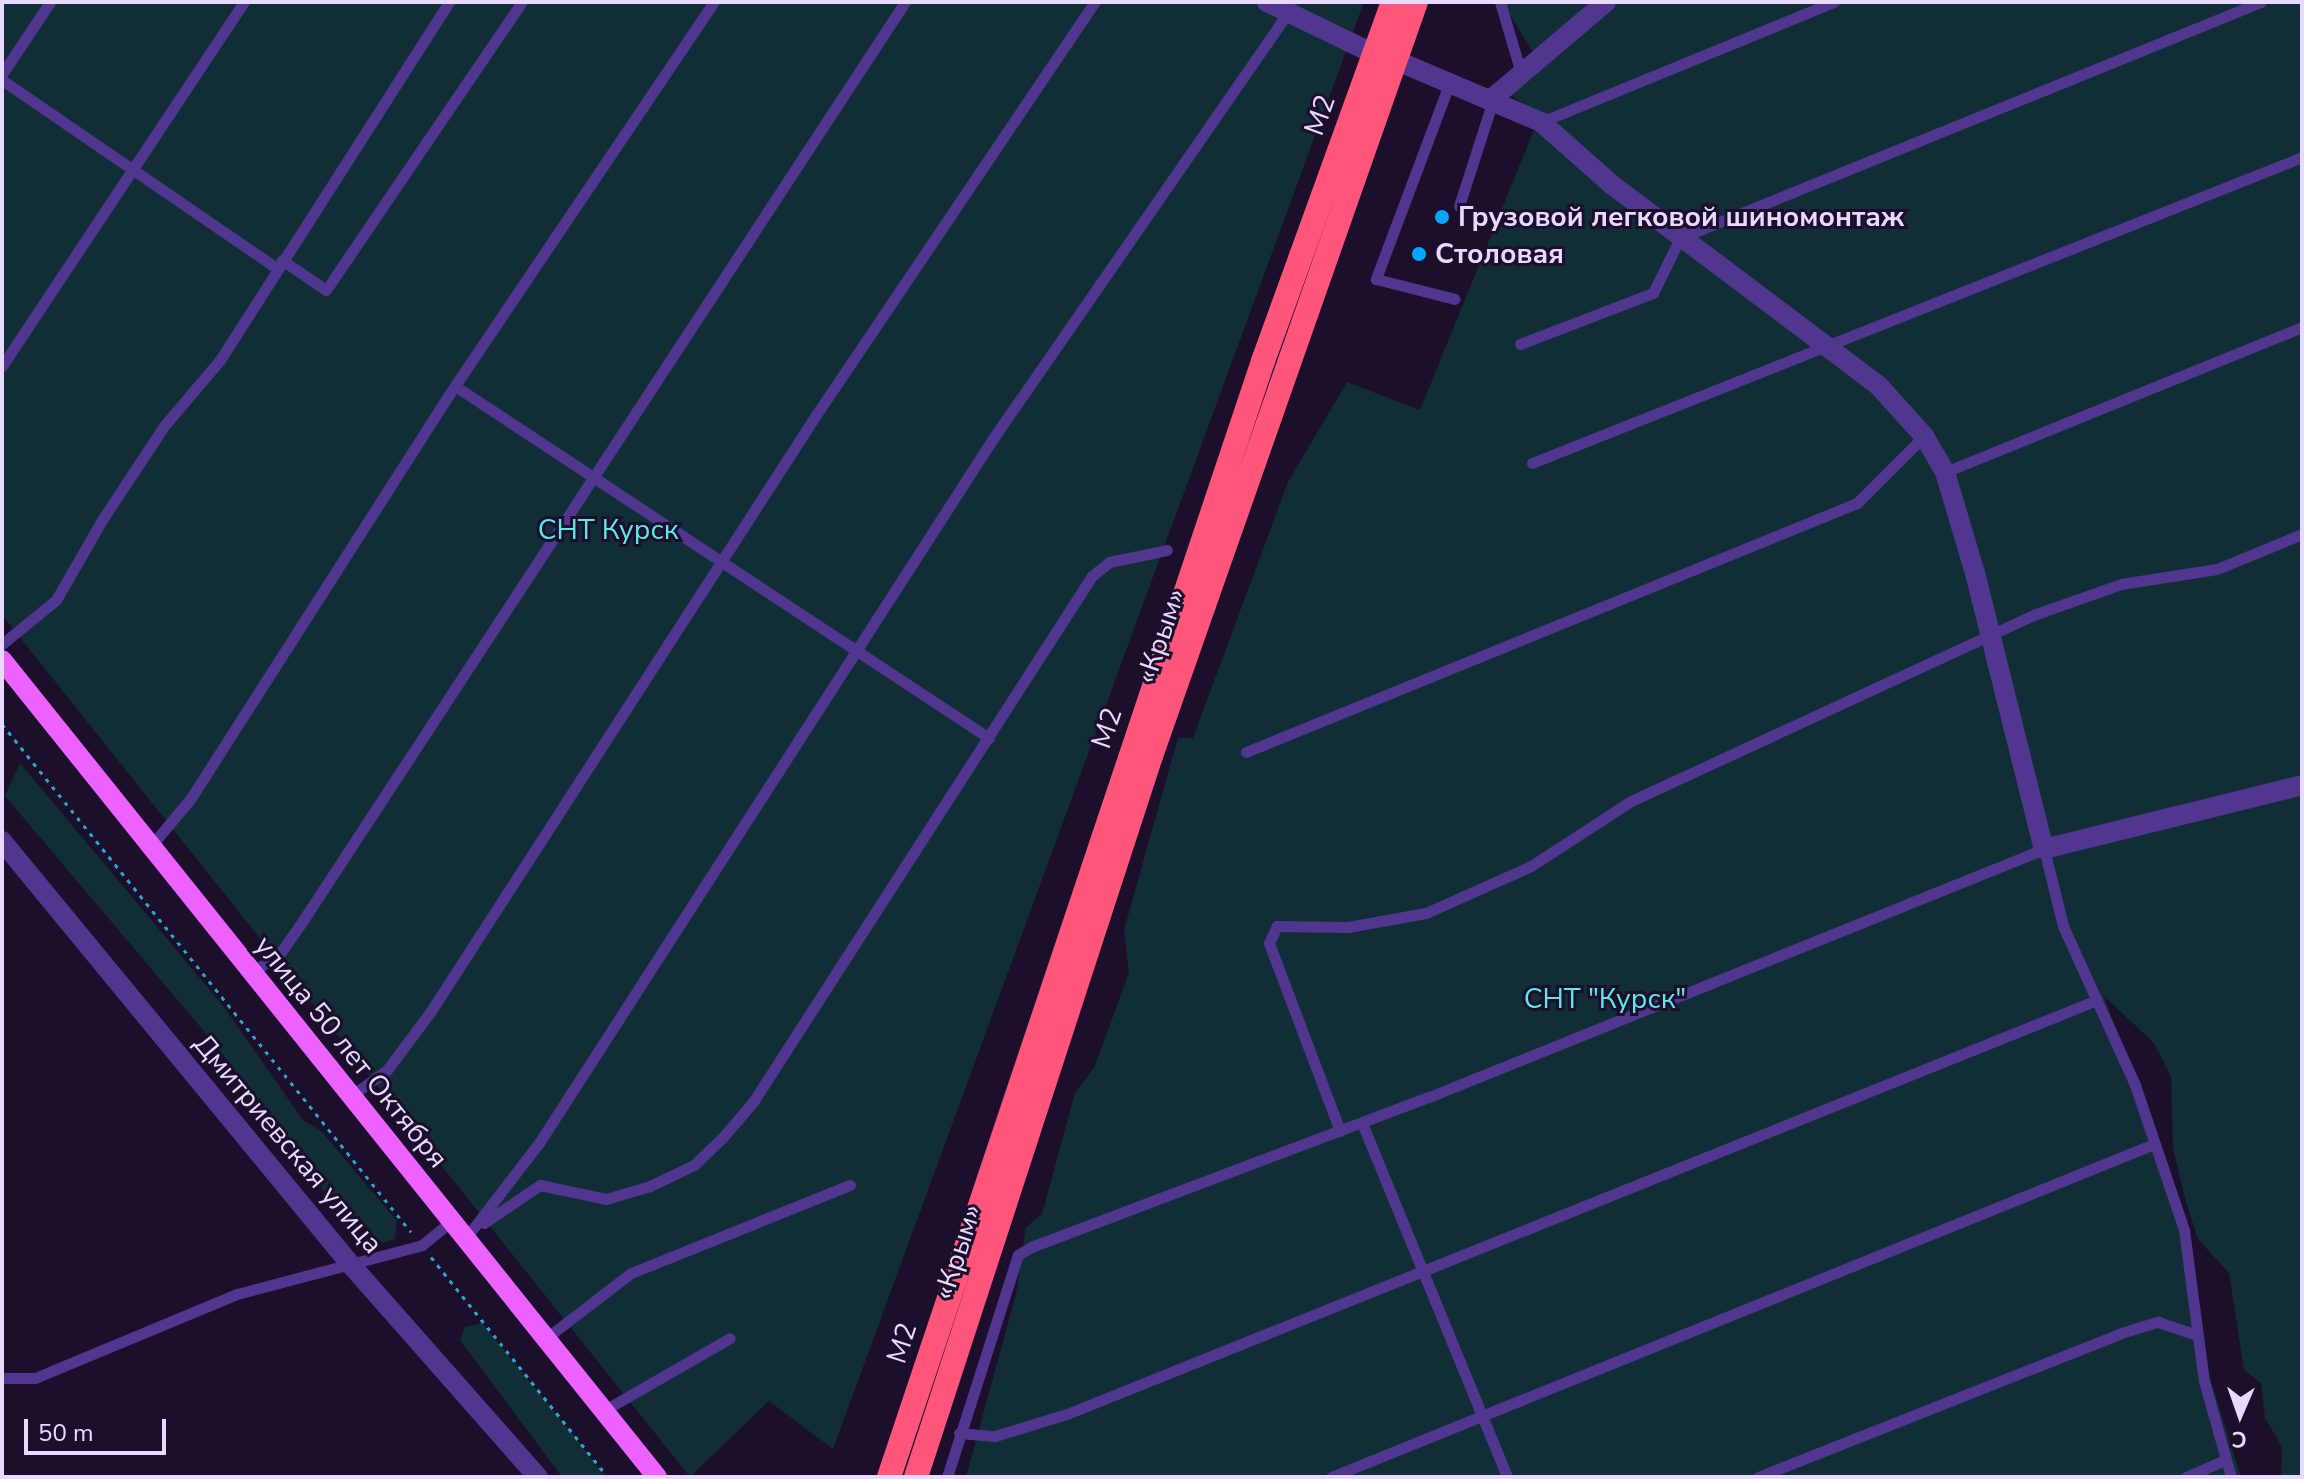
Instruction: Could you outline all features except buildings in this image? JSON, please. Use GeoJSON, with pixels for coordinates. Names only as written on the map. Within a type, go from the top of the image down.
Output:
{"type":"FeatureCollection","features":[{"type":"Feature","properties":{"kind":"highway","name":"М2"},"geometry":{"type":"LineString","coordinates":[[889,1477],[1263,361],[1384,57],[1393,2]]}},
{"type":"Feature","properties":{"kind":"highway","name":"«Крым»"},"geometry":{"type":"LineString","coordinates":[[916,1477],[1151,756],[1384,57],[1416,2]]}},
{"type":"Feature","properties":{"kind":"main road","name":"улица 50 лет Октября"},"geometry":{"type":"LineString","coordinates":[[2,660],[450,1222],[472,1232],[545,1339],[657,1477]]}},
{"type":"Feature","properties":{"kind":"street"},"geometry":{"type":"LineString","coordinates":[[1267,2],[1384,57],[1494,97],[1541,122],[1680,238],[1826,351],[1878,385],[1924,436],[1945,472],[2044,849],[2302,785]]}},
{"type":"Feature","properties":{"kind":"street"},"geometry":{"type":"LineString","coordinates":[[1494,97],[1606,2]]}},
{"type":"Feature","properties":{"kind":"street","name":"Дмитриевская улица"},"geometry":{"type":"LineString","coordinates":[[2,841],[351,1265],[538,1477]]}},
{"type":"Feature","properties":{"kind":"lane"},"geometry":{"type":"LineString","coordinates":[[50,2],[2,77],[131,173],[326,290],[522,2]]}},
{"type":"Feature","properties":{"kind":"lane"},"geometry":{"type":"LineString","coordinates":[[2,366],[244,2]]}},
{"type":"Feature","properties":{"kind":"lane"},"geometry":{"type":"LineString","coordinates":[[2,644],[56,600],[164,426],[220,360],[449,2]]}},
{"type":"Feature","properties":{"kind":"lane"},"geometry":{"type":"LineString","coordinates":[[151,846],[191,798],[714,2]]}},
{"type":"Feature","properties":{"kind":"lane"},"geometry":{"type":"LineString","coordinates":[[252,973],[281,952],[300,925],[591,474],[905,2]]}},
{"type":"Feature","properties":{"kind":"lane"},"geometry":{"type":"LineString","coordinates":[[351,1096],[387,1070],[431,1011],[722,561],[1095,2]]}},
{"type":"Feature","properties":{"kind":"lane"},"geometry":{"type":"LineString","coordinates":[[1500,2],[1521,73]]}},
{"type":"Feature","properties":{"kind":"lane"},"geometry":{"type":"LineString","coordinates":[[1541,122],[1834,2]]}},
{"type":"Feature","properties":{"kind":"lane"},"geometry":{"type":"LineString","coordinates":[[1520,344],[1653,293],[1680,238],[2261,2]]}},
{"type":"Feature","properties":{"kind":"lane"},"geometry":{"type":"LineString","coordinates":[[472,1232],[539,1143],[858,647],[1107,269],[1287,14]]}},
{"type":"Feature","properties":{"kind":"lane"},"geometry":{"type":"LineString","coordinates":[[1451,79],[1376,279],[1455,299]]}},
{"type":"Feature","properties":{"kind":"lane"},"geometry":{"type":"LineString","coordinates":[[1459,206],[1494,97]]}},
{"type":"Feature","properties":{"kind":"lane"},"geometry":{"type":"LineString","coordinates":[[1532,463],[1826,351],[2302,157]]}},
{"type":"Feature","properties":{"kind":"lane"},"geometry":{"type":"LineString","coordinates":[[1945,472],[2302,327]]}},
{"type":"Feature","properties":{"kind":"lane"},"geometry":{"type":"LineString","coordinates":[[458,388],[858,647],[989,738]]}},
{"type":"Feature","properties":{"kind":"lane"},"geometry":{"type":"LineString","coordinates":[[1246,752],[1857,503],[1924,436]]}},
{"type":"Feature","properties":{"kind":"lane"},"geometry":{"type":"LineString","coordinates":[[1340,1131],[1269,943],[1277,926],[1348,927],[1426,913],[1531,866],[1631,801],[1987,636],[2082,595],[2217,569],[2302,534]]}},
{"type":"Feature","properties":{"kind":"lane"},"geometry":{"type":"LineString","coordinates":[[472,1232],[540,1185],[606,1199],[694,1165],[713,1147],[753,1102],[1092,576],[1109,562],[1167,550]]}},
{"type":"Feature","properties":{"kind":"lane"},"geometry":{"type":"LineString","coordinates":[[947,1477],[1018,1255],[1362,1123],[2044,849],[2063,926],[2097,1000],[2154,1144],[2194,1269],[2197,1335],[2231,1477]]}},
{"type":"Feature","properties":{"kind":"lane"},"geometry":{"type":"LineString","coordinates":[[959,1433],[995,1436],[1067,1414],[2097,1000]]}},
{"type":"Feature","properties":{"kind":"lane"},"geometry":{"type":"LineString","coordinates":[[1362,1123],[1480,1418],[1507,1477]]}},
{"type":"Feature","properties":{"kind":"lane"},"geometry":{"type":"LineString","coordinates":[[1331,1477],[2154,1144]]}},
{"type":"Feature","properties":{"kind":"lane"},"geometry":{"type":"LineString","coordinates":[[545,1339],[631,1273],[850,1185]]}},
{"type":"Feature","properties":{"kind":"lane"},"geometry":{"type":"LineString","coordinates":[[2,1378],[35,1378],[237,1294],[422,1245],[450,1222]]}},
{"type":"Feature","properties":{"kind":"lane"},"geometry":{"type":"LineString","coordinates":[[1758,1477],[2121,1333],[2158,1322],[2197,1335]]}},
{"type":"Feature","properties":{"kind":"lane"},"geometry":{"type":"LineString","coordinates":[[603,1411],[730,1338]]}},
{"type":"Feature","properties":{"kind":"lane"},"geometry":{"type":"LineString","coordinates":[[2186,1477],[2225,1460]]}},
{"type":"Feature","properties":{"kind":"path"},"geometry":{"type":"LineString","coordinates":[[2,724],[608,1477]]}},
{"type":"Feature","properties":{"kind":"green space","name":"СНТ Курск"},"geometry":{"type":"Polygon","coordinates":[[[2,2],[1364,2],[833,1449],[769,1401],[690,1477],[2,615],[2,2]]]}},
{"type":"Feature","properties":{"kind":"green space","name":"СНТ \"Курск\""},"geometry":{"type":"Polygon","coordinates":[[[1502,2],[2302,2],[2302,1477],[2281,1477],[2282,1447],[2265,1418],[2261,1383],[2244,1370],[2229,1273],[2198,1239],[2173,1148],[2171,1077],[2154,1043],[2104,996],[2188,1224],[2210,1378],[2241,1477],[966,1477],[1016,1294],[1026,1227],[1042,1214],[1075,1093],[1094,1068],[1129,973],[1124,930],[1178,738],[1193,738],[1288,482],[1347,382],[1420,410],[1540,115],[1508,93],[1533,52],[1502,2]]]}},
{"type":"Feature","properties":{"kind":"green space"},"geometry":{"type":"Polygon","coordinates":[[[20,763],[224,1007],[303,1120],[322,1132],[397,1221],[395,1239],[383,1243],[331,1200],[214,1043],[5,796],[20,763]]]}},
{"type":"Feature","properties":{"kind":"green space"},"geometry":{"type":"Polygon","coordinates":[[[482,1323],[606,1477],[562,1477],[460,1340],[465,1327],[482,1323]]]}},
{"type":"Feature","properties":{"kind":"place","name":"Грузовой легковой шиномонтаж"},"geometry":{"type":"Point","coordinates":[1442,217]}},
{"type":"Feature","properties":{"kind":"place","name":"Столовая"},"geometry":{"type":"Point","coordinates":[1419,254]}}]}
